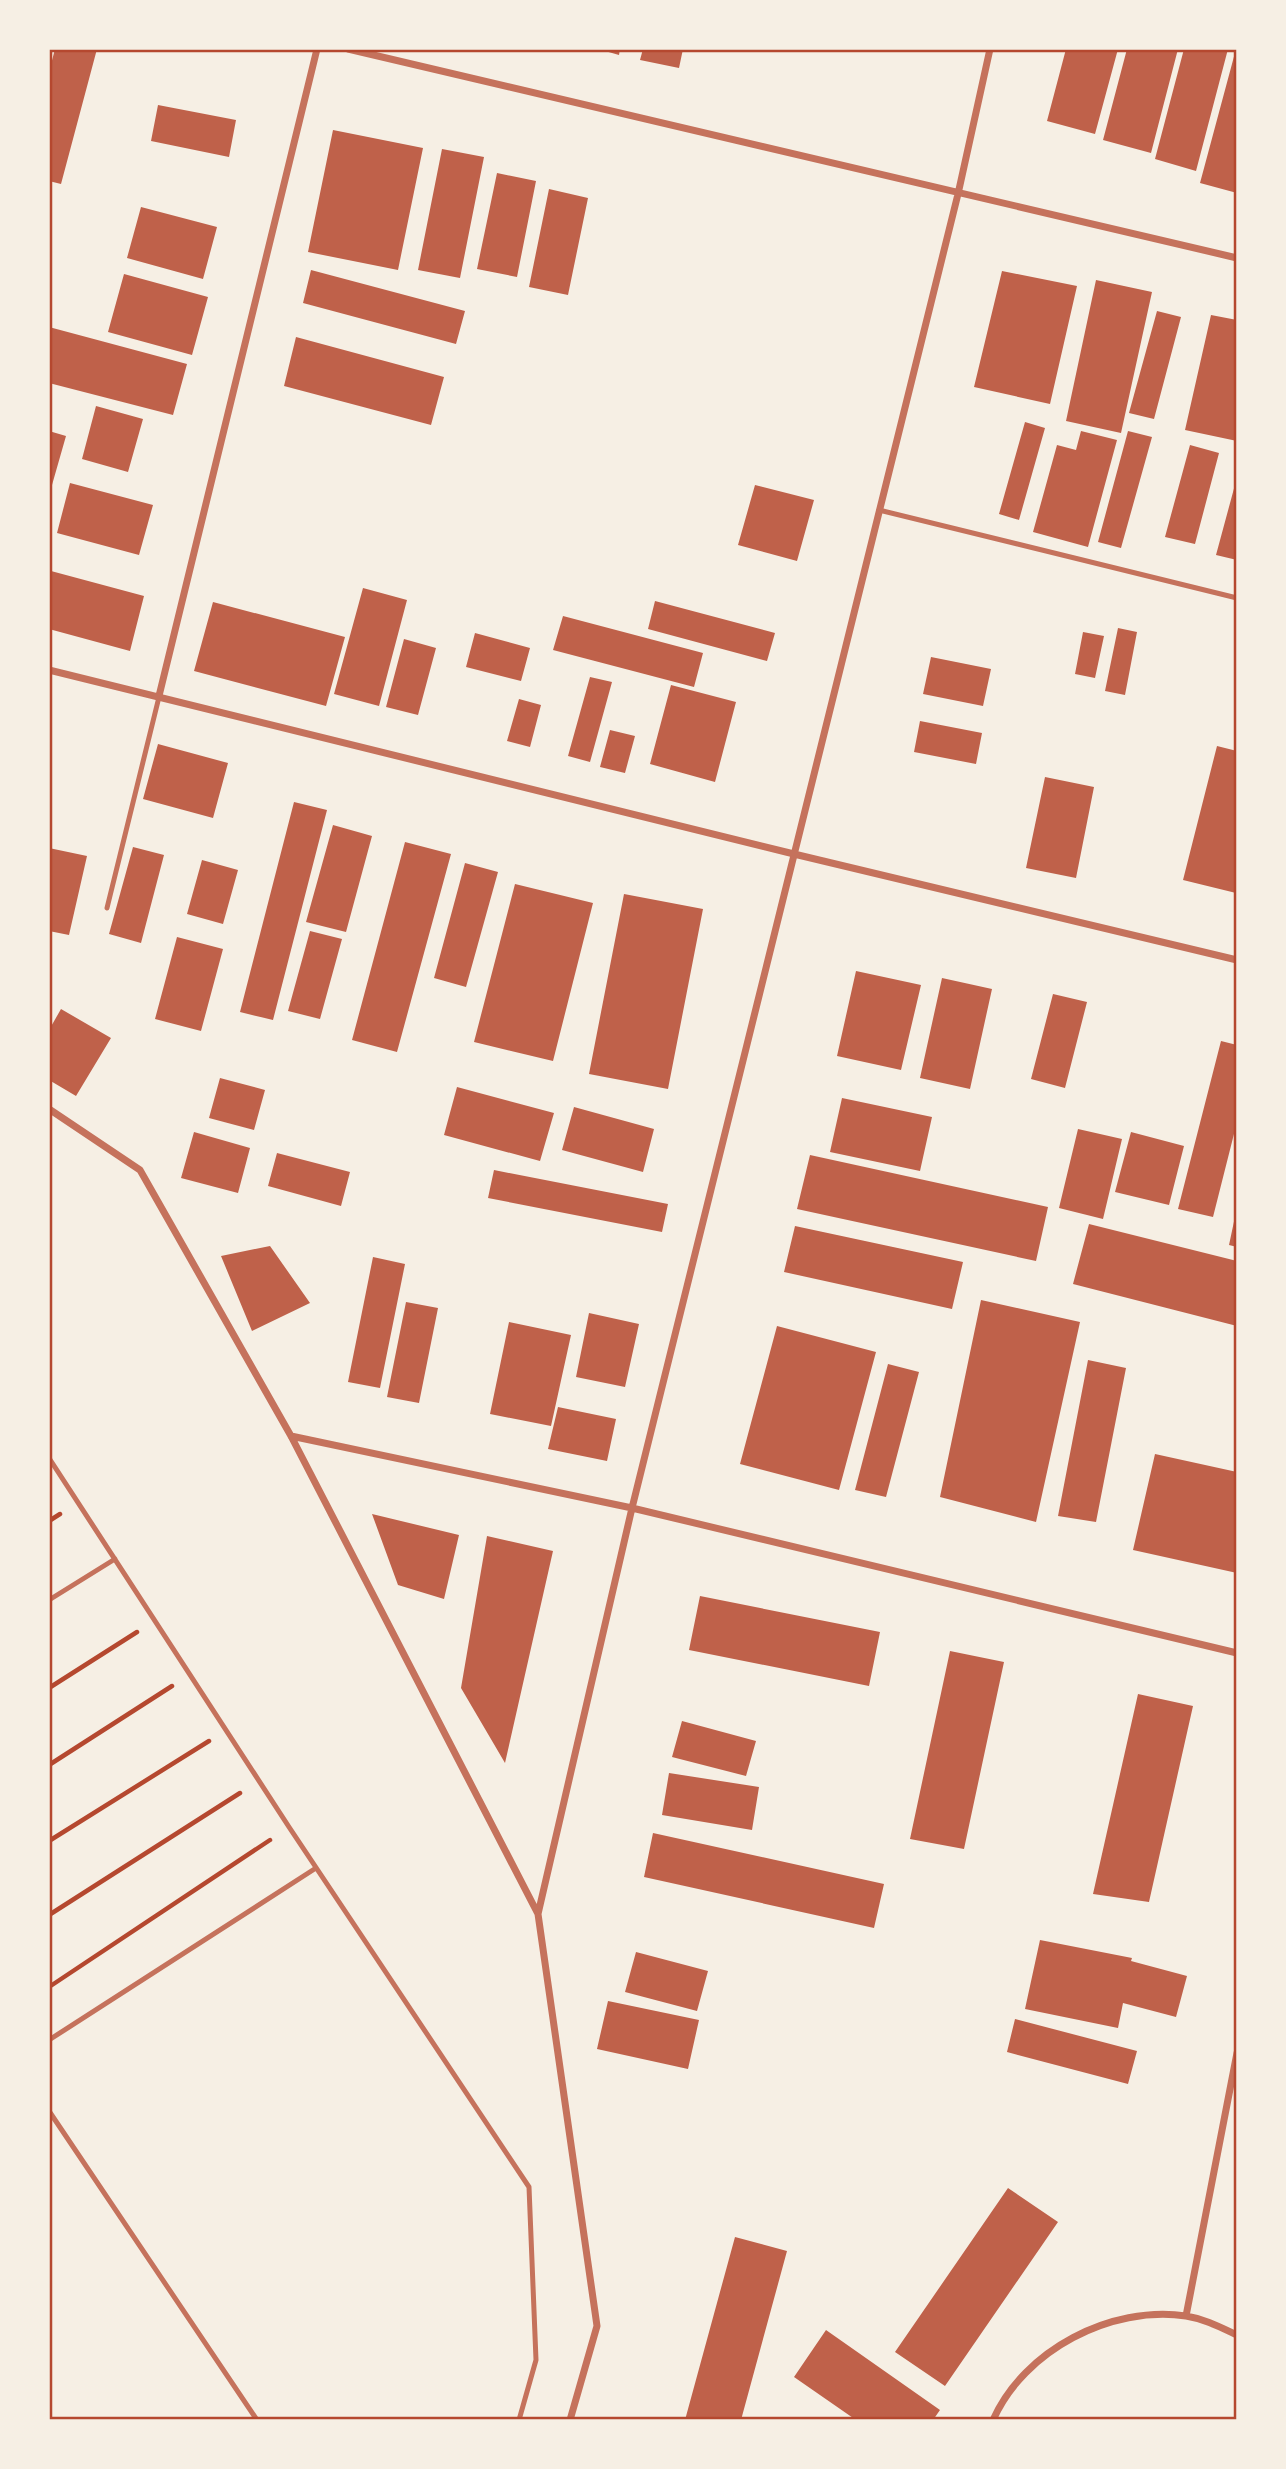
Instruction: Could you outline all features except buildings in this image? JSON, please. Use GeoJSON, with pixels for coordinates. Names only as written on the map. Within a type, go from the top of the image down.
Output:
{"type":"FeatureCollection","features":[{"type":"Feature","properties":{"kind":"street"},"geometry":{"type":"LineString","coordinates":[[159,696],[317,49]]}},
{"type":"Feature","properties":{"kind":"street"},"geometry":{"type":"LineString","coordinates":[[348,49],[1237,258]]}},
{"type":"Feature","properties":{"kind":"street"},"geometry":{"type":"LineString","coordinates":[[538,1914],[632,1508],[957,194],[990,49]]}},
{"type":"Feature","properties":{"kind":"street"},"geometry":{"type":"LineString","coordinates":[[49,670],[1237,960]]}},
{"type":"Feature","properties":{"kind":"street"},"geometry":{"type":"LineString","coordinates":[[49,1109],[140,1170],[291,1436],[538,1914],[597,2326],[570,2420]]}},
{"type":"Feature","properties":{"kind":"street"},"geometry":{"type":"LineString","coordinates":[[291,1436],[632,1508],[1237,1653]]}},
{"type":"Feature","properties":{"kind":"street"},"geometry":{"type":"LineString","coordinates":[[1186,2316],[1237,2053]]}},
{"type":"Feature","properties":{"kind":"street"},"geometry":{"type":"LineString","coordinates":[[993,2420],[999,2406],[1029,2368],[1068,2339],[1114,2321],[1162,2315],[1186,2316],[1210,2322],[1237,2335]]}},
{"type":"Feature","properties":{"kind":"lane"},"geometry":{"type":"LineString","coordinates":[[879,510],[1237,598]]}},
{"type":"Feature","properties":{"kind":"lane"},"geometry":{"type":"LineString","coordinates":[[107,908],[159,696]]}},
{"type":"Feature","properties":{"kind":"lane"},"geometry":{"type":"LineString","coordinates":[[49,1458],[289,1827],[529,2187],[536,2360],[519,2420]]}},
{"type":"Feature","properties":{"kind":"lane"},"geometry":{"type":"LineString","coordinates":[[49,1600],[115,1559]]}},
{"type":"Feature","properties":{"kind":"lane"},"geometry":{"type":"LineString","coordinates":[[49,2040],[316,1868]]}},
{"type":"Feature","properties":{"kind":"lane"},"geometry":{"type":"LineString","coordinates":[[49,2111],[257,2420]]}},
{"type":"Feature","properties":{"kind":"path"},"geometry":{"type":"LineString","coordinates":[[49,1688],[155,1620]]}},
{"type":"Feature","properties":{"kind":"path"},"geometry":{"type":"LineString","coordinates":[[49,1765],[190,1674]]}},
{"type":"Feature","properties":{"kind":"path"},"geometry":{"type":"LineString","coordinates":[[49,1841],[226,1731]]}},
{"type":"Feature","properties":{"kind":"path"},"geometry":{"type":"LineString","coordinates":[[49,1915],[259,1780]]}},
{"type":"Feature","properties":{"kind":"path"},"geometry":{"type":"LineString","coordinates":[[49,1987],[289,1827]]}}]}
